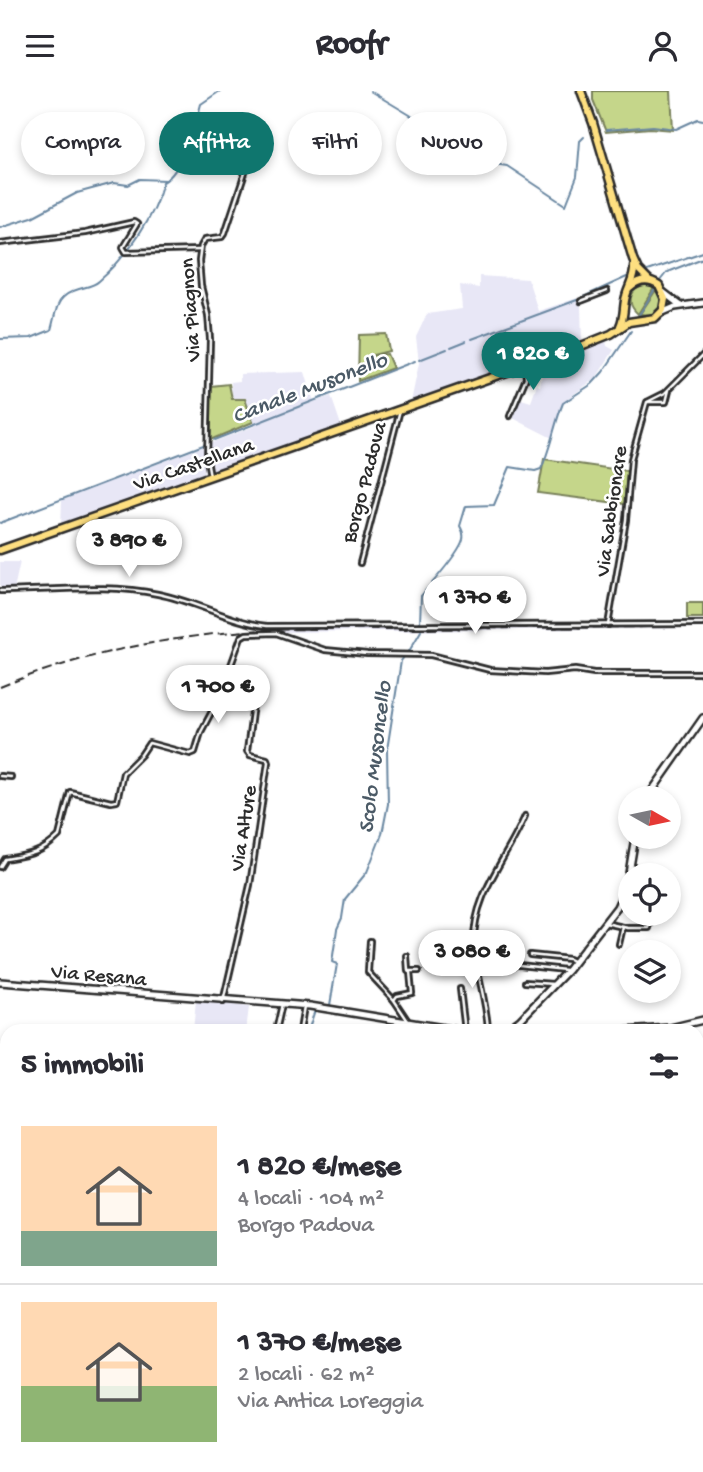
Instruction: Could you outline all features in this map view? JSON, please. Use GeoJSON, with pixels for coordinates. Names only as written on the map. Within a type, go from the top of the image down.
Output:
{"type":"FeatureCollection","features":[{"type":"Feature","properties":{"kind":"main road"},"geometry":{"type":"LineString","coordinates":[[582,91],[633,259],[638,270],[659,286],[665,303],[661,313],[652,319],[641,320],[631,315],[626,302]]}},
{"type":"Feature","properties":{"kind":"main road"},"geometry":{"type":"LineString","coordinates":[[616,331],[623,319],[634,275],[633,259]]}},
{"type":"Feature","properties":{"kind":"main road"},"geometry":{"type":"LineString","coordinates":[[630,288],[638,282],[649,281]]}},
{"type":"Feature","properties":{"kind":"main road","name":"Borgo Padova"},"geometry":{"type":"LineString","coordinates":[[358,424],[605,337],[628,322],[641,320]]}},
{"type":"Feature","properties":{"kind":"main road","name":"Via Castellana"},"geometry":{"type":"LineString","coordinates":[[0,550],[358,424]]}},
{"type":"Feature","properties":{"kind":"street","name":"Via Piagnon"},"geometry":{"type":"LineString","coordinates":[[210,476],[207,460],[210,338],[200,276],[200,250],[205,239],[224,236],[244,175]]}},
{"type":"Feature","properties":{"kind":"street"},"geometry":{"type":"LineString","coordinates":[[0,243],[85,233],[134,222],[137,224],[123,247],[126,252],[139,254],[200,250]]}},
{"type":"Feature","properties":{"kind":"street"},"geometry":{"type":"LineString","coordinates":[[581,302],[607,291]]}},
{"type":"Feature","properties":{"kind":"street"},"geometry":{"type":"LineString","coordinates":[[663,292],[684,306]]}},
{"type":"Feature","properties":{"kind":"street"},"geometry":{"type":"LineString","coordinates":[[661,313],[703,303]]}},
{"type":"Feature","properties":{"kind":"street"},"geometry":{"type":"LineString","coordinates":[[648,402],[669,390],[703,355]]}},
{"type":"Feature","properties":{"kind":"street"},"geometry":{"type":"LineString","coordinates":[[510,416],[526,378],[524,366]]}},
{"type":"Feature","properties":{"kind":"street"},"geometry":{"type":"LineString","coordinates":[[648,402],[666,402],[669,390]]}},
{"type":"Feature","properties":{"kind":"street","name":"Via Sabbionare"},"geometry":{"type":"LineString","coordinates":[[608,625],[626,520],[631,459],[648,402]]}},
{"type":"Feature","properties":{"kind":"street","name":"Borgo Padova"},"geometry":{"type":"LineString","coordinates":[[360,562],[400,409]]}},
{"type":"Feature","properties":{"kind":"street"},"geometry":{"type":"LineString","coordinates":[[0,591],[99,587],[158,594],[267,626],[703,624]]}},
{"type":"Feature","properties":{"kind":"street"},"geometry":{"type":"LineString","coordinates":[[0,867],[5,859],[36,852],[59,836],[69,792],[115,802],[123,773],[149,743],[194,753],[220,696],[241,637],[246,634],[276,633],[325,650],[431,655],[494,670],[545,673],[575,670],[594,673],[703,673]]}},
{"type":"Feature","properties":{"kind":"street","name":"Via Alture"},"geometry":{"type":"LineString","coordinates":[[220,696],[253,704],[247,751],[250,755],[267,759],[268,762],[252,872],[223,1001]]}},
{"type":"Feature","properties":{"kind":"street"},"geometry":{"type":"LineString","coordinates":[[655,786],[703,718]]}},
{"type":"Feature","properties":{"kind":"street"},"geometry":{"type":"LineString","coordinates":[[0,776],[11,777]]}},
{"type":"Feature","properties":{"kind":"street"},"geometry":{"type":"LineString","coordinates":[[487,1024],[485,998],[474,948],[476,921],[487,884],[525,816]]}},
{"type":"Feature","properties":{"kind":"street"},"geometry":{"type":"LineString","coordinates":[[515,1024],[575,961],[605,923],[625,891],[633,849]]}},
{"type":"Feature","properties":{"kind":"street"},"geometry":{"type":"LineString","coordinates":[[605,923],[623,927],[650,926]]}},
{"type":"Feature","properties":{"kind":"street"},"geometry":{"type":"LineString","coordinates":[[620,940],[623,927]]}},
{"type":"Feature","properties":{"kind":"street"},"geometry":{"type":"LineString","coordinates":[[370,941],[368,972],[394,1000],[411,1024]]}},
{"type":"Feature","properties":{"kind":"street"},"geometry":{"type":"LineString","coordinates":[[530,955],[569,958],[575,961]]}},
{"type":"Feature","properties":{"kind":"street"},"geometry":{"type":"LineString","coordinates":[[394,1000],[397,996],[412,993],[407,956]]}},
{"type":"Feature","properties":{"kind":"street"},"geometry":{"type":"LineString","coordinates":[[510,964],[566,971]]}},
{"type":"Feature","properties":{"kind":"street"},"geometry":{"type":"LineString","coordinates":[[410,972],[419,971]]}},
{"type":"Feature","properties":{"kind":"street","name":"Via Resana"},"geometry":{"type":"LineString","coordinates":[[0,982],[304,1006],[429,1024]]}},
{"type":"Feature","properties":{"kind":"street"},"geometry":{"type":"LineString","coordinates":[[525,982],[554,984]]}},
{"type":"Feature","properties":{"kind":"street"},"geometry":{"type":"LineString","coordinates":[[460,989],[465,1024]]}},
{"type":"Feature","properties":{"kind":"street"},"geometry":{"type":"LineString","coordinates":[[278,1024],[282,1004]]}},
{"type":"Feature","properties":{"kind":"street"},"geometry":{"type":"LineString","coordinates":[[301,1024],[304,1006]]}},
{"type":"Feature","properties":{"kind":"shaded area"},"geometry":{"type":"Polygon","coordinates":[[[479,276],[528,279],[538,311],[578,298],[581,306],[582,342],[411,402],[419,363],[416,337],[427,314],[462,309],[460,285],[479,288],[479,276]]]}},
{"type":"Feature","properties":{"kind":"shaded area"},"geometry":{"type":"Polygon","coordinates":[[[606,340],[607,346],[614,350],[596,378],[563,402],[552,438],[511,417],[516,403],[520,401],[518,398],[531,402],[537,385],[540,386],[545,361],[606,340]]]}},
{"type":"Feature","properties":{"kind":"shaded area"},"geometry":{"type":"Polygon","coordinates":[[[305,372],[314,402],[331,396],[342,428],[215,472],[209,465],[211,443],[255,426],[245,399],[232,399],[231,382],[240,381],[240,374],[305,372]]]}},
{"type":"Feature","properties":{"kind":"shaded area"},"geometry":{"type":"Polygon","coordinates":[[[207,445],[204,476],[61,527],[62,500],[207,445]]]}},
{"type":"Feature","properties":{"kind":"shaded area"},"geometry":{"type":"Polygon","coordinates":[[[0,562],[20,562],[14,589],[0,589],[0,562]]]}},
{"type":"Feature","properties":{"kind":"shaded area"},"geometry":{"type":"Polygon","coordinates":[[[703,625],[703,628],[279,632],[281,629],[306,628],[703,625]]]}},
{"type":"Feature","properties":{"kind":"shaded area"},"geometry":{"type":"Polygon","coordinates":[[[196,1000],[249,1007],[247,1024],[194,1024],[196,1000]]]}},
{"type":"Feature","properties":{"kind":"green space"},"geometry":{"type":"Polygon","coordinates":[[[593,91],[671,91],[673,130],[650,128],[606,132],[593,100],[593,91]]]}},
{"type":"Feature","properties":{"kind":"green space"},"geometry":{"type":"Polygon","coordinates":[[[646,285],[654,288],[638,314],[631,305],[631,298],[636,289],[646,285]]]}},
{"type":"Feature","properties":{"kind":"green space"},"geometry":{"type":"Polygon","coordinates":[[[656,290],[661,297],[660,308],[650,315],[640,314],[656,290]]]}},
{"type":"Feature","properties":{"kind":"green space"},"geometry":{"type":"Polygon","coordinates":[[[386,334],[389,351],[369,356],[387,354],[393,368],[358,381],[359,335],[386,334]]]}},
{"type":"Feature","properties":{"kind":"green space"},"geometry":{"type":"Polygon","coordinates":[[[229,384],[232,399],[245,399],[253,422],[210,440],[211,386],[229,384]]]}},
{"type":"Feature","properties":{"kind":"green space"},"geometry":{"type":"Polygon","coordinates":[[[544,459],[627,471],[625,504],[538,493],[544,459]]]}},
{"type":"Feature","properties":{"kind":"green space"},"geometry":{"type":"Polygon","coordinates":[[[687,603],[703,603],[703,618],[687,618],[687,603]]]}},
{"type":"Feature","properties":{"kind":"waterway"},"geometry":{"type":"LineString","coordinates":[[0,339],[31,338],[51,330],[56,310],[65,295],[97,283],[119,261],[146,222],[163,182],[170,177],[182,158],[201,104],[220,91]]}},
{"type":"Feature","properties":{"kind":"waterway"},"geometry":{"type":"LineString","coordinates":[[370,91],[410,115],[449,144],[480,149],[488,163],[507,166],[566,205],[577,177],[580,141],[584,137]]}},
{"type":"Feature","properties":{"kind":"waterway"},"geometry":{"type":"LineString","coordinates":[[606,130],[653,126],[676,129],[698,119],[703,120]]}},
{"type":"Feature","properties":{"kind":"waterway"},"geometry":{"type":"LineString","coordinates":[[0,227],[32,217],[77,193],[114,183],[128,185],[140,179],[166,180]]}},
{"type":"Feature","properties":{"kind":"waterway","name":"Canale Musonello"},"geometry":{"type":"LineString","coordinates":[[644,272],[703,252]]}},
{"type":"Feature","properties":{"kind":"waterway","name":"Scolo Musoncello"},"geometry":{"type":"LineString","coordinates":[[659,282],[667,272],[703,258]]}},
{"type":"Feature","properties":{"kind":"waterway","name":"Canale Musonello"},"geometry":{"type":"LineString","coordinates":[[581,298],[629,276]]}},
{"type":"Feature","properties":{"kind":"waterway","name":"Scolo Musoncello"},"geometry":{"type":"LineString","coordinates":[[639,315],[655,289]]}},
{"type":"Feature","properties":{"kind":"waterway","name":"Canale Musonello"},"geometry":{"type":"LineString","coordinates":[[472,339],[577,300]]}},
{"type":"Feature","properties":{"kind":"waterway","name":"Scolo Musoncello"},"geometry":{"type":"LineString","coordinates":[[420,623],[421,596],[463,540],[460,526],[466,506],[494,505],[510,467],[535,471],[541,469],[563,403],[592,384],[631,331]]}},
{"type":"Feature","properties":{"kind":"waterway","name":"Canale Musonello"},"geometry":{"type":"LineString","coordinates":[[451,347],[466,341]]}},
{"type":"Feature","properties":{"kind":"waterway","name":"Canale Musonello"},"geometry":{"type":"LineString","coordinates":[[419,360],[447,349]]}},
{"type":"Feature","properties":{"kind":"waterway","name":"Canale Musonello"},"geometry":{"type":"LineString","coordinates":[[214,440],[415,361]]}},
{"type":"Feature","properties":{"kind":"waterway","name":"Canale Musonello"},"geometry":{"type":"LineString","coordinates":[[0,523],[206,444]]}},
{"type":"Feature","properties":{"kind":"waterway","name":"Scolo Musoncello"},"geometry":{"type":"LineString","coordinates":[[408,653],[421,631]]}},
{"type":"Feature","properties":{"kind":"waterway","name":"Scolo Musoncello"},"geometry":{"type":"LineString","coordinates":[[317,1005],[330,1005],[337,964],[332,962],[345,899],[367,872],[382,834],[388,804],[387,750],[401,661],[405,656]]}},
{"type":"Feature","properties":{"kind":"waterway","name":"Scolo Musoncello"},"geometry":{"type":"LineString","coordinates":[[310,1024],[315,1010]]}},
{"type":"Feature","properties":{"kind":"railway"},"geometry":{"type":"LineString","coordinates":[[0,687],[121,649],[247,631],[703,627]]}}]}
